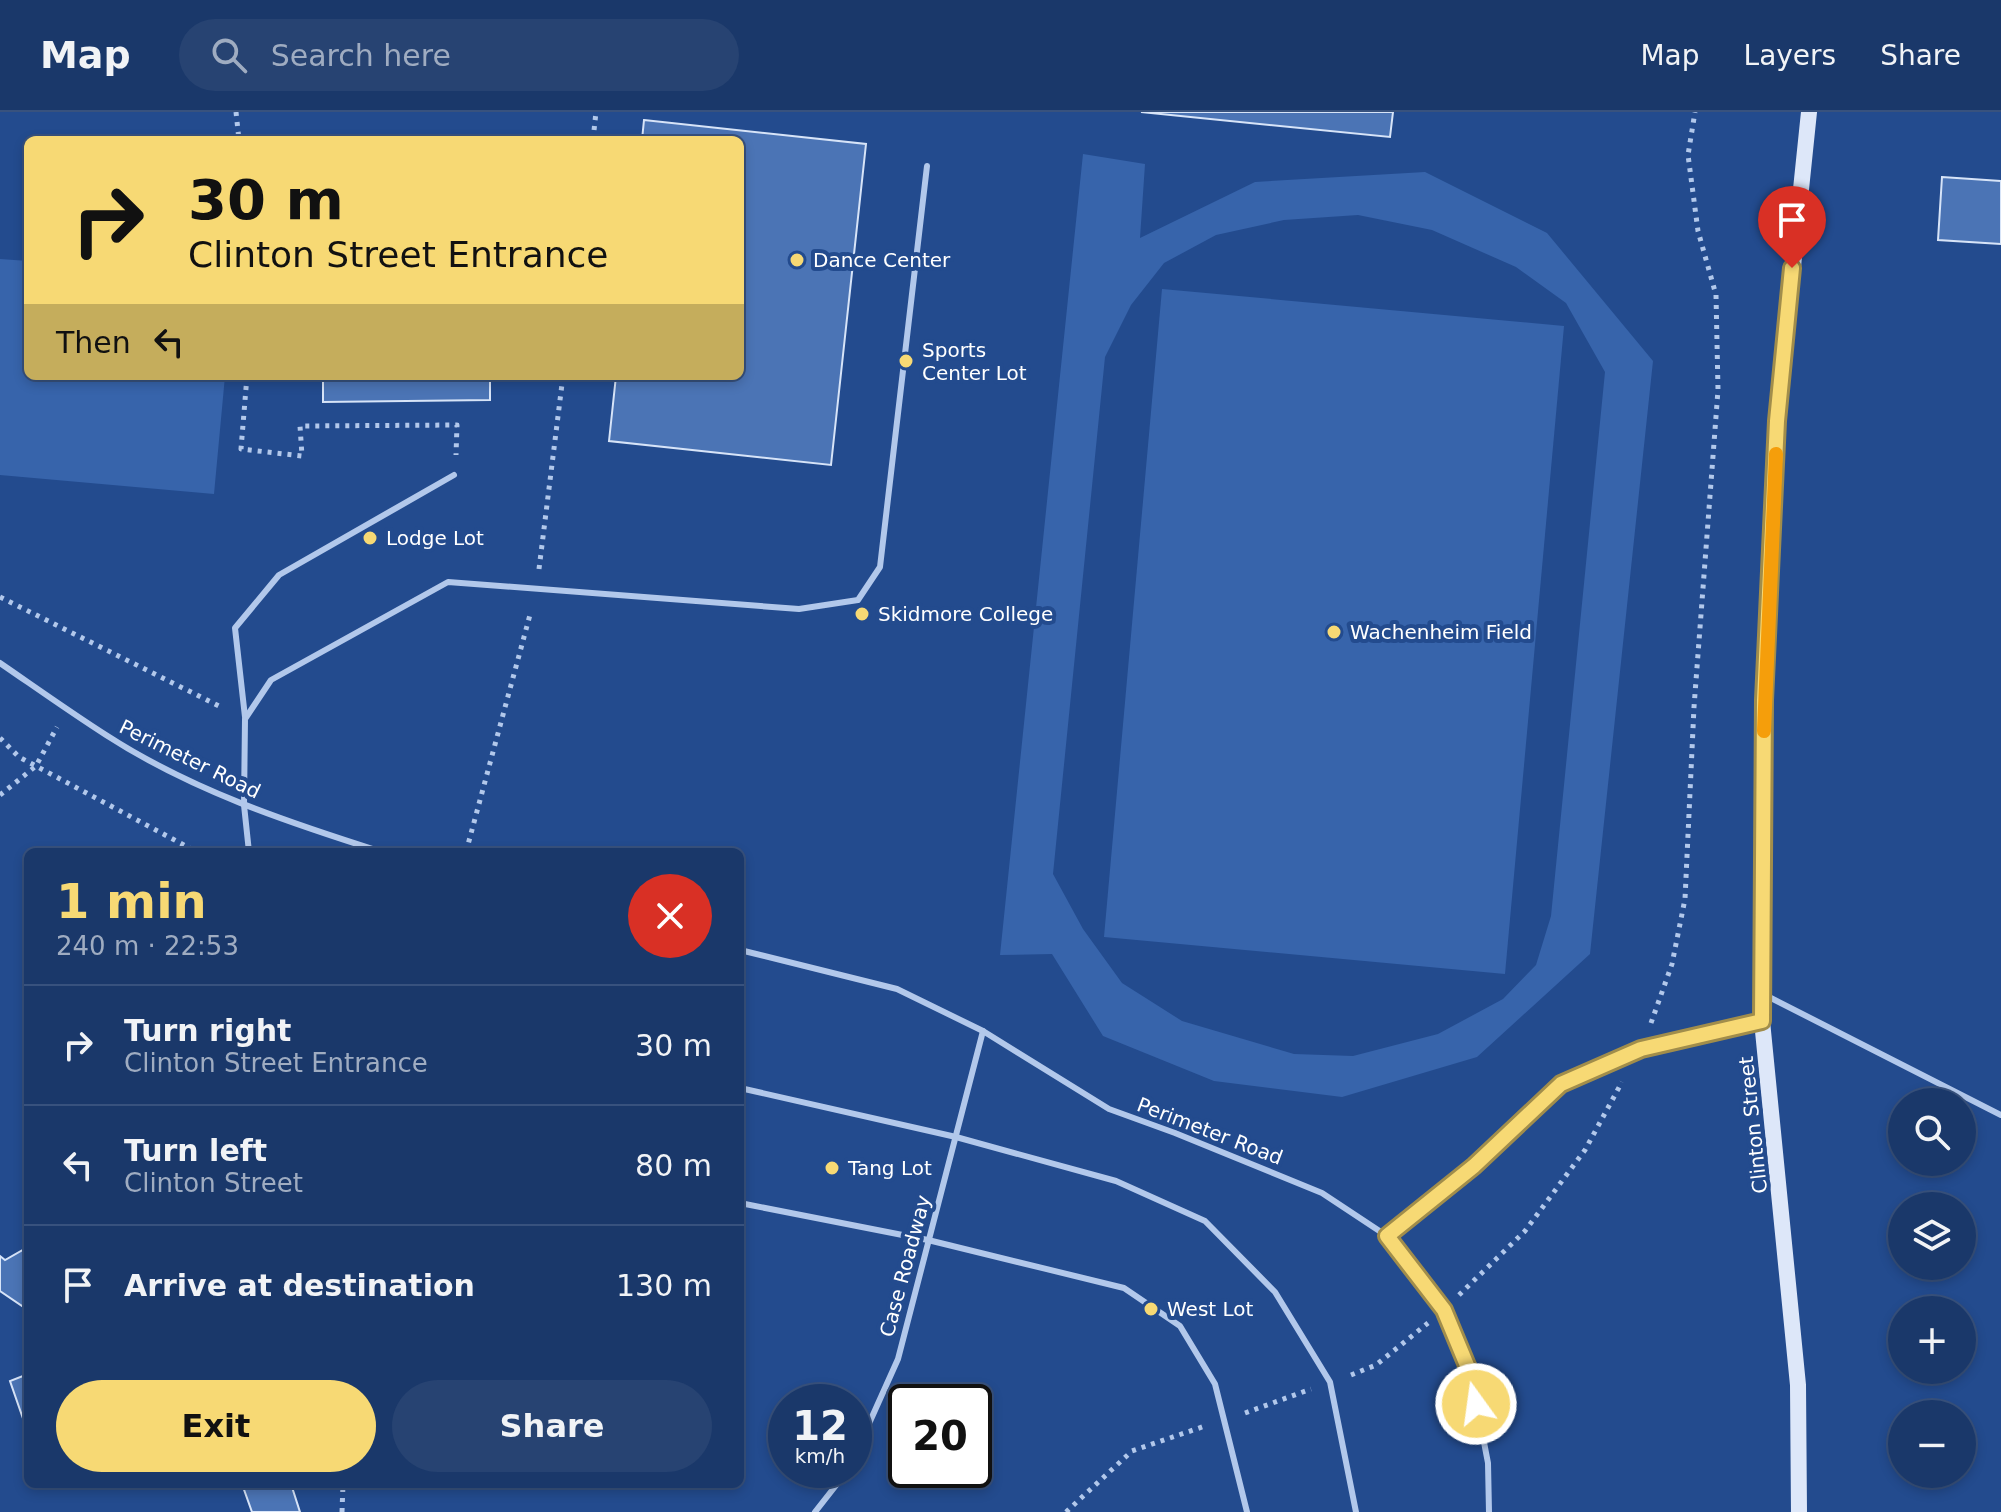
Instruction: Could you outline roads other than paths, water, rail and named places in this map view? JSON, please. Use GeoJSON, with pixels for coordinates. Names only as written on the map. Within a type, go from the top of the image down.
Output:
{"type":"FeatureCollection","features":[{"type":"Feature","properties":{"kind":"street","name":"Clinton Street"},"geometry":{"type":"LineString","coordinates":[[1799,1512],[1798,1385],[1762,1021],[1764,700],[1777,421],[1809,112]]}},
{"type":"Feature","properties":{"kind":"lane"},"geometry":{"type":"LineString","coordinates":[[245,719],[271,680],[448,582],[799,609],[858,600],[880,567],[927,166]]}},
{"type":"Feature","properties":{"kind":"lane"},"geometry":{"type":"LineString","coordinates":[[249,848],[244,805],[245,719],[235,628],[279,575],[454,475]]}},
{"type":"Feature","properties":{"kind":"lane","name":"Perimeter Road"},"geometry":{"type":"LineString","coordinates":[[0,663],[107,736],[187,780],[280,819],[370,848]]}},
{"type":"Feature","properties":{"kind":"lane","name":"Perimeter Road"},"geometry":{"type":"LineString","coordinates":[[744,951],[897,989],[983,1031],[1109,1109],[1322,1193],[1387,1236],[1444,1310],[1471,1375],[1488,1463],[1489,1512]]}},
{"type":"Feature","properties":{"kind":"lane"},"geometry":{"type":"LineString","coordinates":[[1763,994],[2001,1115]]}},
{"type":"Feature","properties":{"kind":"lane"},"geometry":{"type":"LineString","coordinates":[[1387,1236],[1474,1166],[1561,1084],[1641,1049],[1762,1021]]}},
{"type":"Feature","properties":{"kind":"lane","name":"Case Roadway"},"geometry":{"type":"LineString","coordinates":[[872,1417],[898,1359],[983,1031]]}},
{"type":"Feature","properties":{"kind":"lane"},"geometry":{"type":"LineString","coordinates":[[744,1089],[956,1137],[1116,1181],[1205,1221],[1275,1292],[1330,1382],[1356,1512]]}},
{"type":"Feature","properties":{"kind":"lane"},"geometry":{"type":"LineString","coordinates":[[744,1204],[928,1240],[1124,1288],[1180,1326],[1215,1384],[1247,1512]]}},
{"type":"Feature","properties":{"kind":"lane"},"geometry":{"type":"LineString","coordinates":[[815,1512],[834,1488]]}},
{"type":"Feature","properties":{"kind":"place","name":"Dance Center"},"geometry":{"type":"Point","coordinates":[797,260]}},
{"type":"Feature","properties":{"kind":"place","name":"Sports Center Lot"},"geometry":{"type":"Point","coordinates":[906,361]}},
{"type":"Feature","properties":{"kind":"place","name":"Lodge Lot"},"geometry":{"type":"Point","coordinates":[370,538]}},
{"type":"Feature","properties":{"kind":"place","name":"Skidmore College"},"geometry":{"type":"Point","coordinates":[862,614]}},
{"type":"Feature","properties":{"kind":"place","name":"Wachenheim Field"},"geometry":{"type":"Point","coordinates":[1334,632]}},
{"type":"Feature","properties":{"kind":"place","name":"Tang Lot"},"geometry":{"type":"Point","coordinates":[832,1168]}},
{"type":"Feature","properties":{"kind":"place","name":"West Lot"},"geometry":{"type":"Point","coordinates":[1151,1309]}}]}
